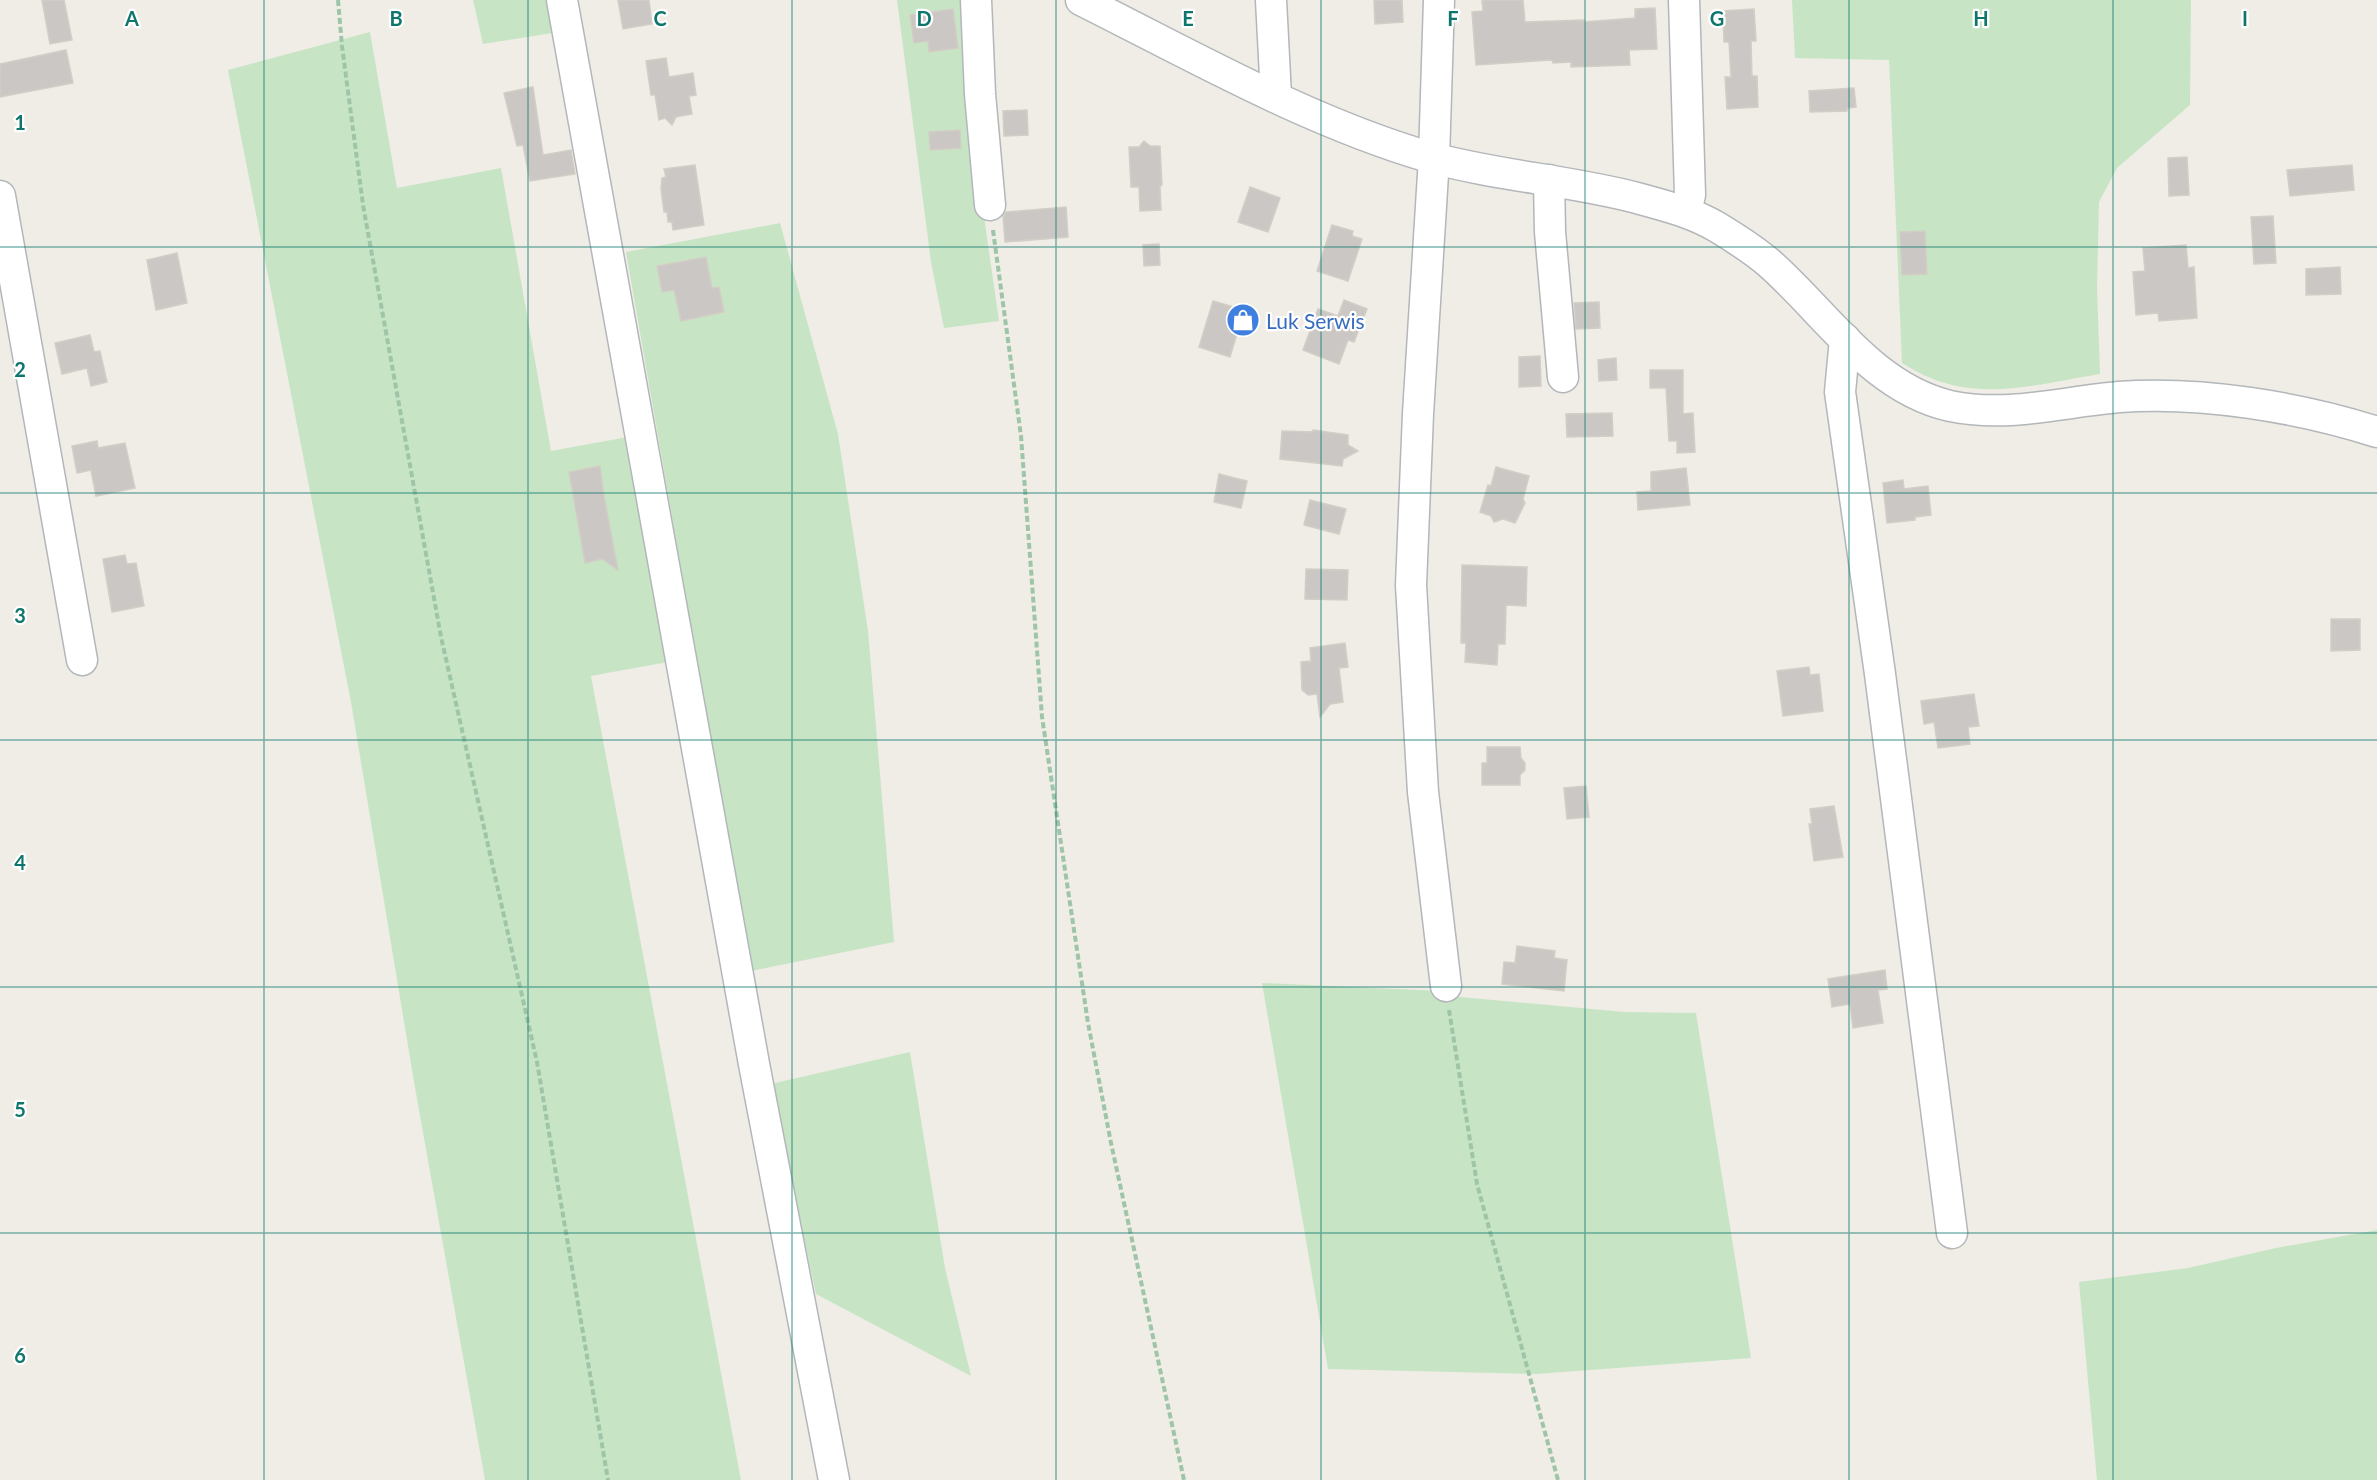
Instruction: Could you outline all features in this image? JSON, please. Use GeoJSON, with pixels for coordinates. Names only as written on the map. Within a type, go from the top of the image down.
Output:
{"type":"FeatureCollection","features":[{"type":"Feature","properties":{"kind":"street"},"geometry":{"type":"LineString","coordinates":[[562,0],[754,1064],[834,1480]]}},
{"type":"Feature","properties":{"kind":"street"},"geometry":{"type":"LineString","coordinates":[[976,0],[980,94],[990,205]]}},
{"type":"Feature","properties":{"kind":"street"},"geometry":{"type":"LineString","coordinates":[[1081,0],[1318,117],[1376,141],[1434,158],[1622,194],[1686,211],[1753,250],[1870,364],[1912,393],[1949,405],[1988,411],[2024,410],[2121,397],[2164,397],[2279,407],[2377,432]]}},
{"type":"Feature","properties":{"kind":"street"},"geometry":{"type":"LineString","coordinates":[[1271,0],[1276,96]]}},
{"type":"Feature","properties":{"kind":"street"},"geometry":{"type":"LineString","coordinates":[[1439,0],[1434,158],[1418,414],[1411,585],[1423,792],[1446,986]]}},
{"type":"Feature","properties":{"kind":"street"},"geometry":{"type":"LineString","coordinates":[[1684,0],[1690,195],[1686,211]]}},
{"type":"Feature","properties":{"kind":"street"},"geometry":{"type":"LineString","coordinates":[[1549,180],[1550,232],[1563,377]]}},
{"type":"Feature","properties":{"kind":"street"},"geometry":{"type":"LineString","coordinates":[[0,196],[82,660]]}},
{"type":"Feature","properties":{"kind":"street"},"geometry":{"type":"LineString","coordinates":[[1845,339],[1840,392],[1880,674],[1952,1233]]}},
{"type":"Feature","properties":{"kind":"path"},"geometry":{"type":"LineString","coordinates":[[338,0],[363,205],[435,602],[537,1062],[608,1480]]}},
{"type":"Feature","properties":{"kind":"path"},"geometry":{"type":"LineString","coordinates":[[990,205],[1021,436],[1042,717],[1088,1023],[1113,1154],[1184,1480]]}},
{"type":"Feature","properties":{"kind":"path"},"geometry":{"type":"LineString","coordinates":[[1446,986],[1477,1184],[1558,1480]]}},
{"type":"Feature","properties":{"kind":"green space"},"geometry":{"type":"Polygon","coordinates":[[[473,0],[553,0],[559,32],[483,44],[473,0]]]}},
{"type":"Feature","properties":{"kind":"green space"},"geometry":{"type":"Polygon","coordinates":[[[897,0],[968,0],[982,203],[999,321],[944,328],[931,262],[897,0]]]}},
{"type":"Feature","properties":{"kind":"green space"},"geometry":{"type":"Polygon","coordinates":[[[1792,0],[2191,0],[2190,105],[2117,168],[2099,202],[2097,288],[2100,374],[2023,387],[1974,389],[1951,385],[1926,376],[1902,363],[1889,60],[1795,58],[1792,0]]]}},
{"type":"Feature","properties":{"kind":"green space"},"geometry":{"type":"Polygon","coordinates":[[[370,32],[397,188],[501,168],[551,451],[633,436],[673,661],[591,676],[741,1480],[485,1480],[414,1082],[351,702],[228,70],[370,32]]]}},
{"type":"Feature","properties":{"kind":"green space"},"geometry":{"type":"Polygon","coordinates":[[[780,223],[838,434],[868,631],[894,942],[751,971],[626,252],[780,223]]]}},
{"type":"Feature","properties":{"kind":"green space"},"geometry":{"type":"Polygon","coordinates":[[[1262,983],[1441,991],[1460,997],[1624,1012],[1696,1013],[1751,1358],[1536,1374],[1328,1369],[1262,983]]]}},
{"type":"Feature","properties":{"kind":"green space"},"geometry":{"type":"Polygon","coordinates":[[[910,1052],[945,1268],[971,1376],[816,1294],[771,1084],[910,1052]]]}},
{"type":"Feature","properties":{"kind":"green space"},"geometry":{"type":"Polygon","coordinates":[[[2377,1230],[2377,1480],[2097,1480],[2079,1282],[2188,1268],[2276,1248],[2377,1230]]]}},
{"type":"Feature","properties":{"kind":"building"},"geometry":{"type":"Polygon","coordinates":[[[42,0],[64,0],[72,40],[50,44],[42,0]]]}},
{"type":"Feature","properties":{"kind":"building"},"geometry":{"type":"Polygon","coordinates":[[[618,0],[649,0],[652,24],[623,29],[618,0]]]}},
{"type":"Feature","properties":{"kind":"building"},"geometry":{"type":"Polygon","coordinates":[[[1374,0],[1402,0],[1403,22],[1375,24],[1374,0]]]}},
{"type":"Feature","properties":{"kind":"building"},"geometry":{"type":"Polygon","coordinates":[[[1482,0],[1523,0],[1525,22],[1584,20],[1584,22],[1635,18],[1635,9],[1655,8],[1657,49],[1629,50],[1630,65],[1571,67],[1571,62],[1553,63],[1552,60],[1476,65],[1472,12],[1483,11],[1482,0]]]}},
{"type":"Feature","properties":{"kind":"building"},"geometry":{"type":"Polygon","coordinates":[[[953,9],[958,48],[929,52],[928,41],[914,43],[910,15],[953,9]]]}},
{"type":"Feature","properties":{"kind":"building"},"geometry":{"type":"Polygon","coordinates":[[[1754,9],[1756,41],[1751,41],[1752,76],[1757,76],[1758,107],[1727,109],[1725,77],[1731,77],[1729,42],[1724,42],[1723,11],[1754,9]]]}},
{"type":"Feature","properties":{"kind":"building"},"geometry":{"type":"Polygon","coordinates":[[[66,50],[73,83],[0,97],[0,64],[66,50]]]}},
{"type":"Feature","properties":{"kind":"building"},"geometry":{"type":"Polygon","coordinates":[[[666,58],[669,77],[693,73],[696,95],[689,96],[692,114],[676,117],[672,125],[665,118],[659,120],[655,95],[651,95],[646,61],[666,58]]]}},
{"type":"Feature","properties":{"kind":"building"},"geometry":{"type":"Polygon","coordinates":[[[533,87],[543,155],[571,150],[575,174],[530,181],[523,145],[517,146],[504,93],[533,87]]]}},
{"type":"Feature","properties":{"kind":"building"},"geometry":{"type":"Polygon","coordinates":[[[1854,88],[1856,107],[1847,108],[1847,111],[1810,112],[1809,91],[1854,88]]]}},
{"type":"Feature","properties":{"kind":"building"},"geometry":{"type":"Polygon","coordinates":[[[1027,110],[1028,135],[1004,136],[1003,111],[1027,110]]]}},
{"type":"Feature","properties":{"kind":"building"},"geometry":{"type":"Polygon","coordinates":[[[960,130],[961,148],[930,150],[929,132],[960,130]]]}},
{"type":"Feature","properties":{"kind":"building"},"geometry":{"type":"Polygon","coordinates":[[[1144,141],[1150,146],[1160,146],[1161,210],[1140,211],[1139,187],[1131,187],[1129,147],[1139,147],[1144,141]]]}},
{"type":"Feature","properties":{"kind":"building"},"geometry":{"type":"Polygon","coordinates":[[[2187,157],[2189,195],[2169,196],[2168,158],[2187,157]]]}},
{"type":"Feature","properties":{"kind":"building"},"geometry":{"type":"Polygon","coordinates":[[[695,165],[704,225],[673,230],[672,222],[668,222],[667,212],[664,212],[661,189],[662,178],[666,177],[664,169],[695,165]]]}},
{"type":"Feature","properties":{"kind":"building"},"geometry":{"type":"Polygon","coordinates":[[[2352,165],[2354,190],[2290,196],[2287,170],[2352,165]]]}},
{"type":"Feature","properties":{"kind":"building"},"geometry":{"type":"Polygon","coordinates":[[[1250,187],[1280,198],[1268,232],[1238,222],[1250,187]]]}},
{"type":"Feature","properties":{"kind":"building"},"geometry":{"type":"Polygon","coordinates":[[[1066,207],[1068,237],[1005,242],[1003,216],[1006,212],[1066,207]]]}},
{"type":"Feature","properties":{"kind":"building"},"geometry":{"type":"Polygon","coordinates":[[[2273,216],[2276,263],[2254,264],[2251,217],[2273,216]]]}},
{"type":"Feature","properties":{"kind":"building"},"geometry":{"type":"Polygon","coordinates":[[[1332,225],[1353,231],[1352,236],[1362,239],[1348,281],[1317,271],[1332,225]]]}},
{"type":"Feature","properties":{"kind":"building"},"geometry":{"type":"Polygon","coordinates":[[[1925,231],[1927,274],[1902,275],[1900,232],[1925,231]]]}},
{"type":"Feature","properties":{"kind":"building"},"geometry":{"type":"Polygon","coordinates":[[[1159,244],[1160,265],[1144,266],[1143,245],[1159,244]]]}},
{"type":"Feature","properties":{"kind":"building"},"geometry":{"type":"Polygon","coordinates":[[[2186,245],[2188,268],[2194,267],[2197,318],[2159,321],[2158,313],[2136,315],[2133,272],[2145,271],[2143,248],[2186,245]]]}},
{"type":"Feature","properties":{"kind":"building"},"geometry":{"type":"Polygon","coordinates":[[[177,253],[187,303],[156,310],[147,260],[177,253]]]}},
{"type":"Feature","properties":{"kind":"building"},"geometry":{"type":"Polygon","coordinates":[[[706,257],[712,288],[719,287],[724,312],[681,321],[674,290],[662,292],[657,266],[706,257]]]}},
{"type":"Feature","properties":{"kind":"building"},"geometry":{"type":"Polygon","coordinates":[[[2340,267],[2341,294],[2306,295],[2306,269],[2340,267]]]}},
{"type":"Feature","properties":{"kind":"building"},"geometry":{"type":"Polygon","coordinates":[[[1344,300],[1367,309],[1354,342],[1348,340],[1339,364],[1303,350],[1318,309],[1338,316],[1344,300]]]}},
{"type":"Feature","properties":{"kind":"building"},"geometry":{"type":"Polygon","coordinates":[[[1213,301],[1244,310],[1230,357],[1199,347],[1213,301]]]}},
{"type":"Feature","properties":{"kind":"building"},"geometry":{"type":"Polygon","coordinates":[[[1599,302],[1600,328],[1576,329],[1574,303],[1599,302]]]}},
{"type":"Feature","properties":{"kind":"building"},"geometry":{"type":"Polygon","coordinates":[[[90,335],[94,352],[100,351],[107,382],[91,386],[87,368],[62,374],[55,343],[90,335]]]}},
{"type":"Feature","properties":{"kind":"building"},"geometry":{"type":"Polygon","coordinates":[[[1540,356],[1541,386],[1519,387],[1519,357],[1540,356]]]}},
{"type":"Feature","properties":{"kind":"building"},"geometry":{"type":"Polygon","coordinates":[[[1616,358],[1617,380],[1599,381],[1598,360],[1616,358]]]}},
{"type":"Feature","properties":{"kind":"building"},"geometry":{"type":"Polygon","coordinates":[[[1650,370],[1683,370],[1683,414],[1693,413],[1695,452],[1677,453],[1677,441],[1669,441],[1666,388],[1650,388],[1650,370]]]}},
{"type":"Feature","properties":{"kind":"building"},"geometry":{"type":"Polygon","coordinates":[[[1612,413],[1613,436],[1567,437],[1566,414],[1612,413]]]}},
{"type":"Feature","properties":{"kind":"building"},"geometry":{"type":"Polygon","coordinates":[[[1313,430],[1348,435],[1348,445],[1358,451],[1343,459],[1342,466],[1280,459],[1282,431],[1313,432],[1313,430]]]}},
{"type":"Feature","properties":{"kind":"building"},"geometry":{"type":"Polygon","coordinates":[[[97,441],[98,448],[125,443],[135,488],[96,496],[91,470],[77,473],[72,446],[97,441]]]}},
{"type":"Feature","properties":{"kind":"building"},"geometry":{"type":"Polygon","coordinates":[[[600,466],[618,570],[602,559],[585,563],[569,472],[600,466]]]}},
{"type":"Feature","properties":{"kind":"building"},"geometry":{"type":"Polygon","coordinates":[[[1496,467],[1529,476],[1523,499],[1525,503],[1515,523],[1503,519],[1494,522],[1491,516],[1480,512],[1496,467]]]}},
{"type":"Feature","properties":{"kind":"building"},"geometry":{"type":"Polygon","coordinates":[[[1686,468],[1690,505],[1638,510],[1637,492],[1651,491],[1651,472],[1686,468]]]}},
{"type":"Feature","properties":{"kind":"building"},"geometry":{"type":"Polygon","coordinates":[[[1219,474],[1247,481],[1241,508],[1214,502],[1219,474]]]}},
{"type":"Feature","properties":{"kind":"building"},"geometry":{"type":"Polygon","coordinates":[[[1903,480],[1904,489],[1928,486],[1931,515],[1915,517],[1915,520],[1887,523],[1883,483],[1903,480]]]}},
{"type":"Feature","properties":{"kind":"building"},"geometry":{"type":"Polygon","coordinates":[[[1310,500],[1346,509],[1339,534],[1304,525],[1310,500]]]}},
{"type":"Feature","properties":{"kind":"building"},"geometry":{"type":"Polygon","coordinates":[[[125,555],[127,564],[136,563],[144,606],[112,612],[103,559],[125,555]]]}},
{"type":"Feature","properties":{"kind":"building"},"geometry":{"type":"Polygon","coordinates":[[[1462,565],[1527,567],[1526,606],[1506,605],[1505,644],[1498,644],[1497,665],[1465,662],[1466,643],[1461,643],[1462,565]]]}},
{"type":"Feature","properties":{"kind":"building"},"geometry":{"type":"Polygon","coordinates":[[[1306,569],[1348,570],[1347,600],[1305,599],[1306,569]]]}},
{"type":"Feature","properties":{"kind":"building"},"geometry":{"type":"Polygon","coordinates":[[[2331,619],[2360,619],[2360,650],[2331,651],[2331,619]]]}},
{"type":"Feature","properties":{"kind":"building"},"geometry":{"type":"Polygon","coordinates":[[[1345,643],[1348,667],[1339,668],[1343,702],[1330,704],[1320,717],[1317,694],[1308,695],[1302,690],[1301,662],[1311,661],[1310,648],[1345,643]]]}},
{"type":"Feature","properties":{"kind":"building"},"geometry":{"type":"Polygon","coordinates":[[[1809,667],[1810,675],[1819,674],[1823,711],[1783,716],[1777,671],[1809,667]]]}},
{"type":"Feature","properties":{"kind":"building"},"geometry":{"type":"Polygon","coordinates":[[[1974,694],[1979,726],[1968,727],[1970,744],[1938,748],[1934,722],[1924,724],[1921,701],[1974,694]]]}},
{"type":"Feature","properties":{"kind":"building"},"geometry":{"type":"Polygon","coordinates":[[[1487,747],[1520,747],[1525,770],[1520,775],[1520,785],[1482,785],[1482,763],[1487,763],[1487,747]]]}},
{"type":"Feature","properties":{"kind":"building"},"geometry":{"type":"Polygon","coordinates":[[[1586,786],[1589,817],[1567,819],[1564,788],[1586,786]]]}},
{"type":"Feature","properties":{"kind":"building"},"geometry":{"type":"Polygon","coordinates":[[[1834,806],[1843,857],[1814,861],[1809,824],[1812,824],[1810,809],[1834,806]]]}},
{"type":"Feature","properties":{"kind":"building"},"geometry":{"type":"Polygon","coordinates":[[[1517,946],[1555,951],[1554,958],[1567,960],[1564,991],[1502,984],[1504,962],[1515,963],[1517,946]]]}},
{"type":"Feature","properties":{"kind":"building"},"geometry":{"type":"Polygon","coordinates":[[[1885,970],[1887,989],[1878,990],[1883,1023],[1853,1028],[1850,1004],[1832,1007],[1828,979],[1885,970]]]}},
{"type":"Feature","properties":{"kind":"place","name":"Luk Serwis"},"geometry":{"type":"Point","coordinates":[1243,320]}}]}
